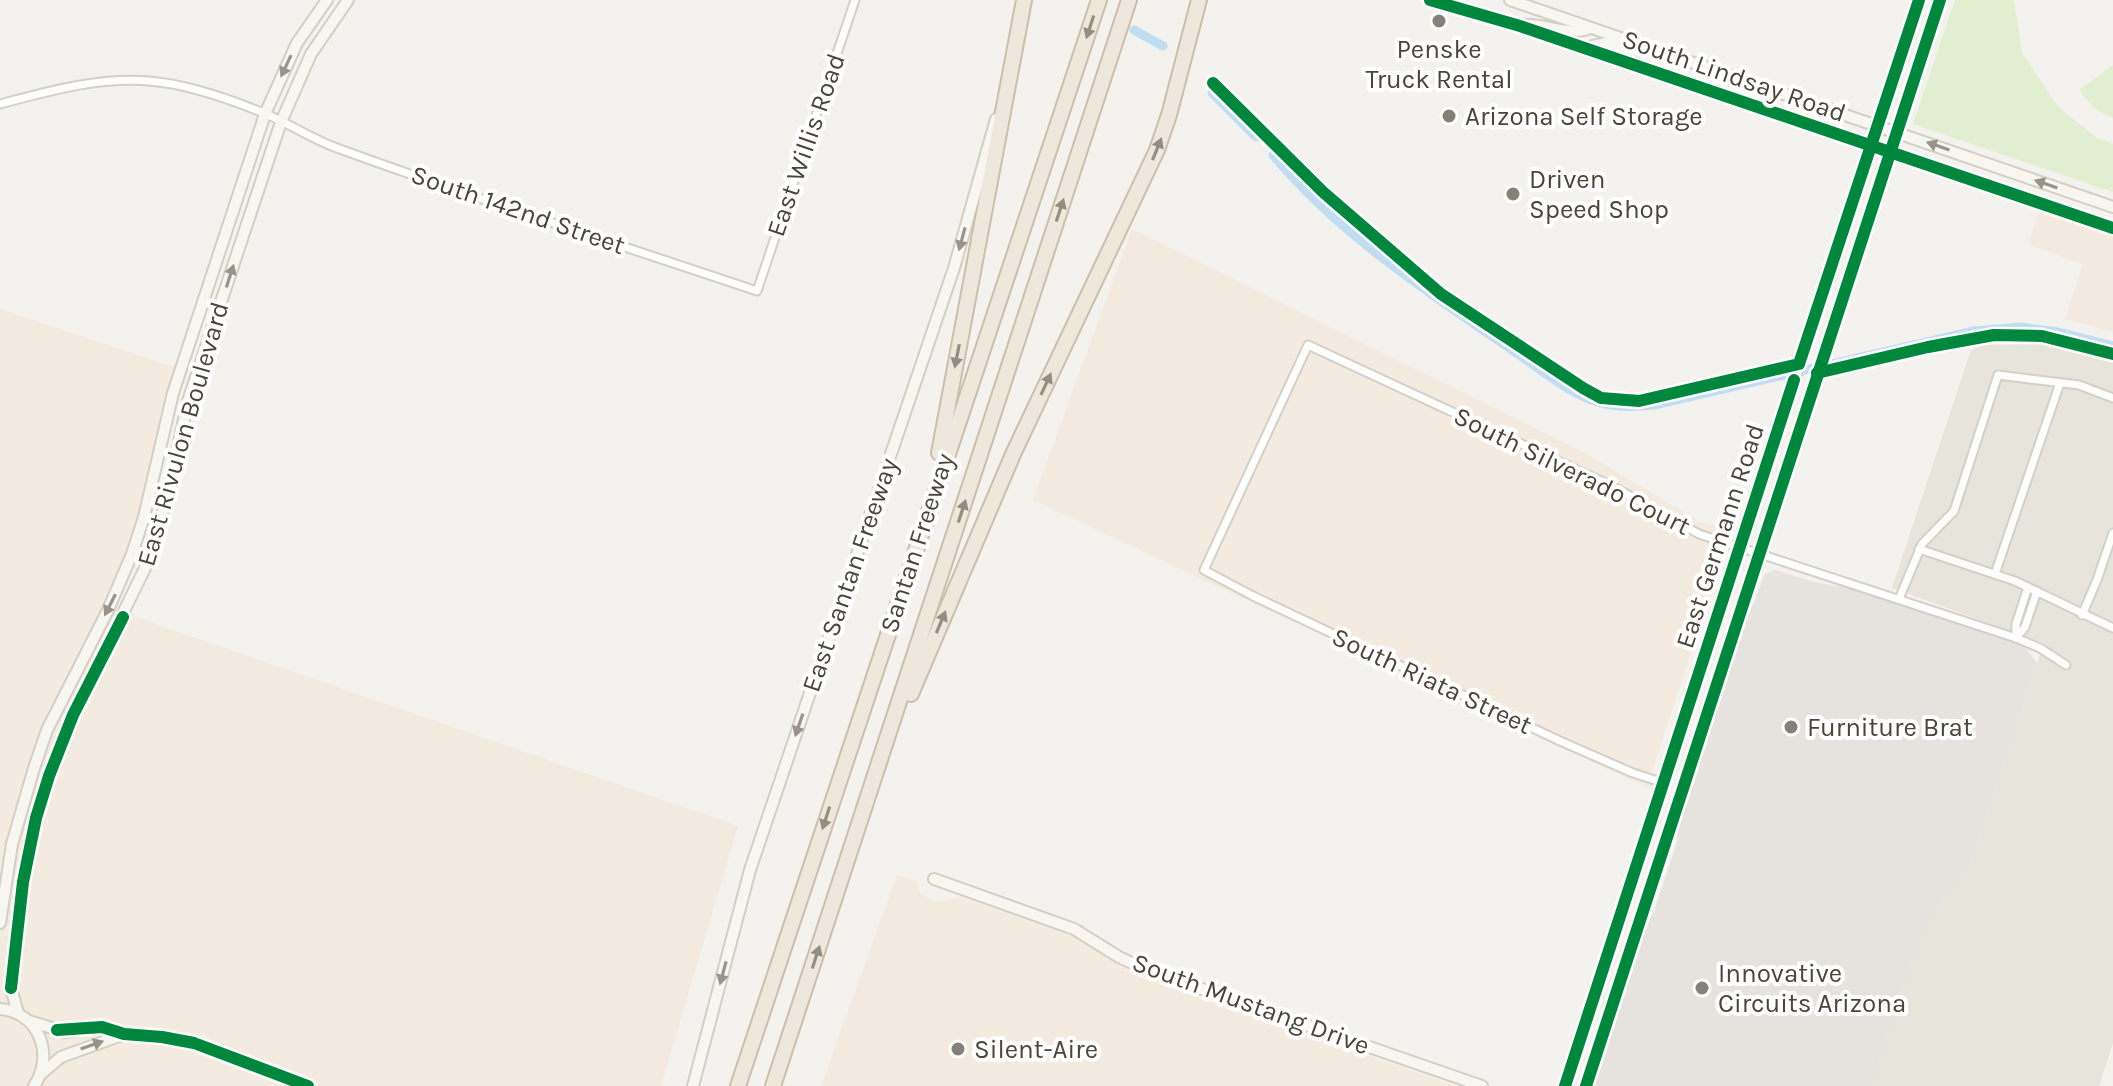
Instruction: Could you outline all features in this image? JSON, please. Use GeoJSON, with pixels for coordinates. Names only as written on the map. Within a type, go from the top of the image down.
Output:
{"type":"FeatureCollection","features":[{"type":"Feature","properties":{"kind":"highway"},"geometry":{"type":"LineString","coordinates":[[930,505],[1024,0]]}},
{"type":"Feature","properties":{"kind":"highway","name":"Santan Freeway"},"geometry":{"type":"LineString","coordinates":[[738,1086],[1099,0]]}},
{"type":"Feature","properties":{"kind":"highway","name":"Santan Freeway"},"geometry":{"type":"LineString","coordinates":[[773,1085],[1129,0]]}},
{"type":"Feature","properties":{"kind":"highway"},"geometry":{"type":"LineString","coordinates":[[851,851],[902,715],[991,505],[1157,150],[1199,0]]}},
{"type":"Feature","properties":{"kind":"main road","name":"East Rivulon Boulevard"},"geometry":{"type":"LineString","coordinates":[[0,923],[12,844],[34,768],[58,706],[108,610],[132,554],[144,517],[173,393],[265,114],[297,43],[327,0]]}},
{"type":"Feature","properties":{"kind":"main road","name":"East Rivulon Boulevard"},"geometry":{"type":"LineString","coordinates":[[18,1013],[10,977],[23,882],[36,818],[49,776],[73,715],[149,560],[162,518],[188,401],[281,122],[311,54],[348,0]]}},
{"type":"Feature","properties":{"kind":"main road","name":"South Lindsay Road"},"geometry":{"type":"LineString","coordinates":[[1430,0],[1520,26],[2113,228]]}},
{"type":"Feature","properties":{"kind":"main road","name":"South Lindsay Road"},"geometry":{"type":"LineString","coordinates":[[1510,0],[2113,207]]}},
{"type":"Feature","properties":{"kind":"main road","name":"East Germann Road"},"geometry":{"type":"LineString","coordinates":[[1565,1086],[1919,0]]}},
{"type":"Feature","properties":{"kind":"main road","name":"East Germann Road"},"geometry":{"type":"LineString","coordinates":[[1586,1086],[1940,0]]}},
{"type":"Feature","properties":{"kind":"main road"},"geometry":{"type":"LineString","coordinates":[[1520,26],[1540,24],[1574,32],[1590,28]]}},
{"type":"Feature","properties":{"kind":"main road"},"geometry":{"type":"LineString","coordinates":[[1584,48],[1605,43],[1640,52],[1665,54]]}},
{"type":"Feature","properties":{"kind":"main road","name":"East Santan Freeway"},"geometry":{"type":"LineString","coordinates":[[693,1086],[750,870],[954,268],[1011,65]]}},
{"type":"Feature","properties":{"kind":"main road","name":"South Mustang Drive"},"geometry":{"type":"LineString","coordinates":[[934,879],[1074,929],[1144,969],[1482,1086]]}},
{"type":"Feature","properties":{"kind":"main road"},"geometry":{"type":"LineString","coordinates":[[0,1009],[65,1032],[102,1027],[124,1034],[194,1043],[308,1086]]}},
{"type":"Feature","properties":{"kind":"main road"},"geometry":{"type":"LineString","coordinates":[[29,1021],[43,1046],[41,1074],[34,1086]]}},
{"type":"Feature","properties":{"kind":"main road"},"geometry":{"type":"LineString","coordinates":[[41,1074],[61,1057],[124,1034]]}},
{"type":"Feature","properties":{"kind":"street","name":"East Willis Road"},"geometry":{"type":"LineString","coordinates":[[757,291],[855,0]]}},
{"type":"Feature","properties":{"kind":"street","name":"South 142nd Street"},"geometry":{"type":"LineString","coordinates":[[0,104],[64,87],[116,80],[152,81],[192,89],[265,114],[332,146],[420,178],[757,291]]}},
{"type":"Feature","properties":{"kind":"street","name":"South Silverado Court"},"geometry":{"type":"LineString","coordinates":[[1204,570],[1308,345],[1612,486],[1681,526],[1739,548],[2016,638],[2056,656],[2066,665]]}},
{"type":"Feature","properties":{"kind":"street"},"geometry":{"type":"LineString","coordinates":[[1899,599],[1922,544],[1954,511],[1998,375],[2079,385],[2113,398]]}},
{"type":"Feature","properties":{"kind":"street"},"geometry":{"type":"LineString","coordinates":[[1995,574],[2060,383]]}},
{"type":"Feature","properties":{"kind":"street"},"geometry":{"type":"LineString","coordinates":[[2082,615],[2113,533]]}},
{"type":"Feature","properties":{"kind":"street"},"geometry":{"type":"LineString","coordinates":[[1919,549],[2028,587],[2113,628]]}},
{"type":"Feature","properties":{"kind":"street","name":"South Riata Street"},"geometry":{"type":"LineString","coordinates":[[1204,570],[1267,603],[1560,741],[1664,783]]}},
{"type":"Feature","properties":{"kind":"street"},"geometry":{"type":"LineString","coordinates":[[2016,638],[2016,624],[2028,587]]}},
{"type":"Feature","properties":{"kind":"street"},"geometry":{"type":"LineString","coordinates":[[2016,638],[2025,627],[2037,591]]}},
{"type":"Feature","properties":{"kind":"shaded area"},"geometry":{"type":"Polygon","coordinates":[[[2038,213],[2113,235],[2113,332],[2065,319],[2083,265],[2029,244],[2038,213]]]}},
{"type":"Feature","properties":{"kind":"shaded area"},"geometry":{"type":"Polygon","coordinates":[[[1132,229],[1583,452],[1697,520],[1731,531],[1652,771],[1652,790],[1033,500],[1132,229]]]}},
{"type":"Feature","properties":{"kind":"shaded area"},"geometry":{"type":"Polygon","coordinates":[[[0,309],[176,368],[167,393],[141,506],[127,551],[104,606],[738,826],[661,1086],[0,1086],[0,309]]]}},
{"type":"Feature","properties":{"kind":"shaded area"},"geometry":{"type":"Polygon","coordinates":[[[2052,344],[2091,352],[2113,361],[2113,1043],[2099,1086],[1871,1086],[1924,928],[1970,864],[2044,643],[1892,588],[1971,350],[1986,345],[2052,344]]]}},
{"type":"Feature","properties":{"kind":"shaded area"},"geometry":{"type":"Polygon","coordinates":[[[1775,570],[1852,589],[2024,646],[2037,663],[1970,864],[1924,928],[1871,1086],[1593,1086],[1642,936],[1655,909],[1678,839],[1677,830],[1737,645],[1765,574],[1775,570]]]}},
{"type":"Feature","properties":{"kind":"shaded area"},"geometry":{"type":"Polygon","coordinates":[[[897,875],[916,881],[920,893],[936,902],[960,897],[1061,932],[1133,974],[1457,1086],[821,1086],[897,875]]]}},
{"type":"Feature","properties":{"kind":"green space"},"geometry":{"type":"Polygon","coordinates":[[[1955,0],[2014,0],[2022,53],[2058,107],[2097,138],[2113,144],[2113,192],[1913,124],[1955,0]]]}},
{"type":"Feature","properties":{"kind":"green space"},"geometry":{"type":"Polygon","coordinates":[[[2113,65],[2113,118],[2095,109],[2079,90],[2113,65]]]}},
{"type":"Feature","properties":{"kind":"waterway"},"geometry":{"type":"LineString","coordinates":[[1134,30],[1163,46]]}},
{"type":"Feature","properties":{"kind":"waterway"},"geometry":{"type":"LineString","coordinates":[[1212,93],[1256,137]]}},
{"type":"Feature","properties":{"kind":"waterway"},"geometry":{"type":"LineString","coordinates":[[1273,155],[1327,211],[1387,262],[1558,382],[1605,404],[1654,405],[1974,331],[2021,327],[2058,332],[2113,346]]}},
{"type":"Feature","properties":{"kind":"cycle path"},"geometry":{"type":"LineString","coordinates":[[1430,0],[1520,26],[2113,228]]}},
{"type":"Feature","properties":{"kind":"cycle path"},"geometry":{"type":"LineString","coordinates":[[1213,83],[1323,192],[1441,294],[1601,398],[1639,401],[1799,364],[1919,0]]}},
{"type":"Feature","properties":{"kind":"cycle path"},"geometry":{"type":"LineString","coordinates":[[1586,1086],[1940,0]]}},
{"type":"Feature","properties":{"kind":"cycle path"},"geometry":{"type":"LineString","coordinates":[[1817,373],[1994,335],[2042,336],[2113,354]]}},
{"type":"Feature","properties":{"kind":"cycle path"},"geometry":{"type":"LineString","coordinates":[[1565,1086],[1794,380]]}},
{"type":"Feature","properties":{"kind":"cycle path"},"geometry":{"type":"LineString","coordinates":[[11,988],[23,882],[36,818],[73,715],[123,617]]}},
{"type":"Feature","properties":{"kind":"cycle path"},"geometry":{"type":"LineString","coordinates":[[57,1030],[102,1027],[124,1034],[194,1043],[308,1086]]}},
{"type":"Feature","properties":{"kind":"place","name":"Penske Truck Rental"},"geometry":{"type":"Point","coordinates":[1439,21]}},
{"type":"Feature","properties":{"kind":"place","name":"Arizona Self Storage"},"geometry":{"type":"Point","coordinates":[1449,116]}},
{"type":"Feature","properties":{"kind":"place","name":"Driven Speed Shop"},"geometry":{"type":"Point","coordinates":[1513,194]}},
{"type":"Feature","properties":{"kind":"place","name":"Furniture Brat"},"geometry":{"type":"Point","coordinates":[1791,727]}},
{"type":"Feature","properties":{"kind":"place","name":"Innovative Circuits Arizona"},"geometry":{"type":"Point","coordinates":[1702,988]}},
{"type":"Feature","properties":{"kind":"place","name":"Silent-Aire"},"geometry":{"type":"Point","coordinates":[958,1049]}}]}
